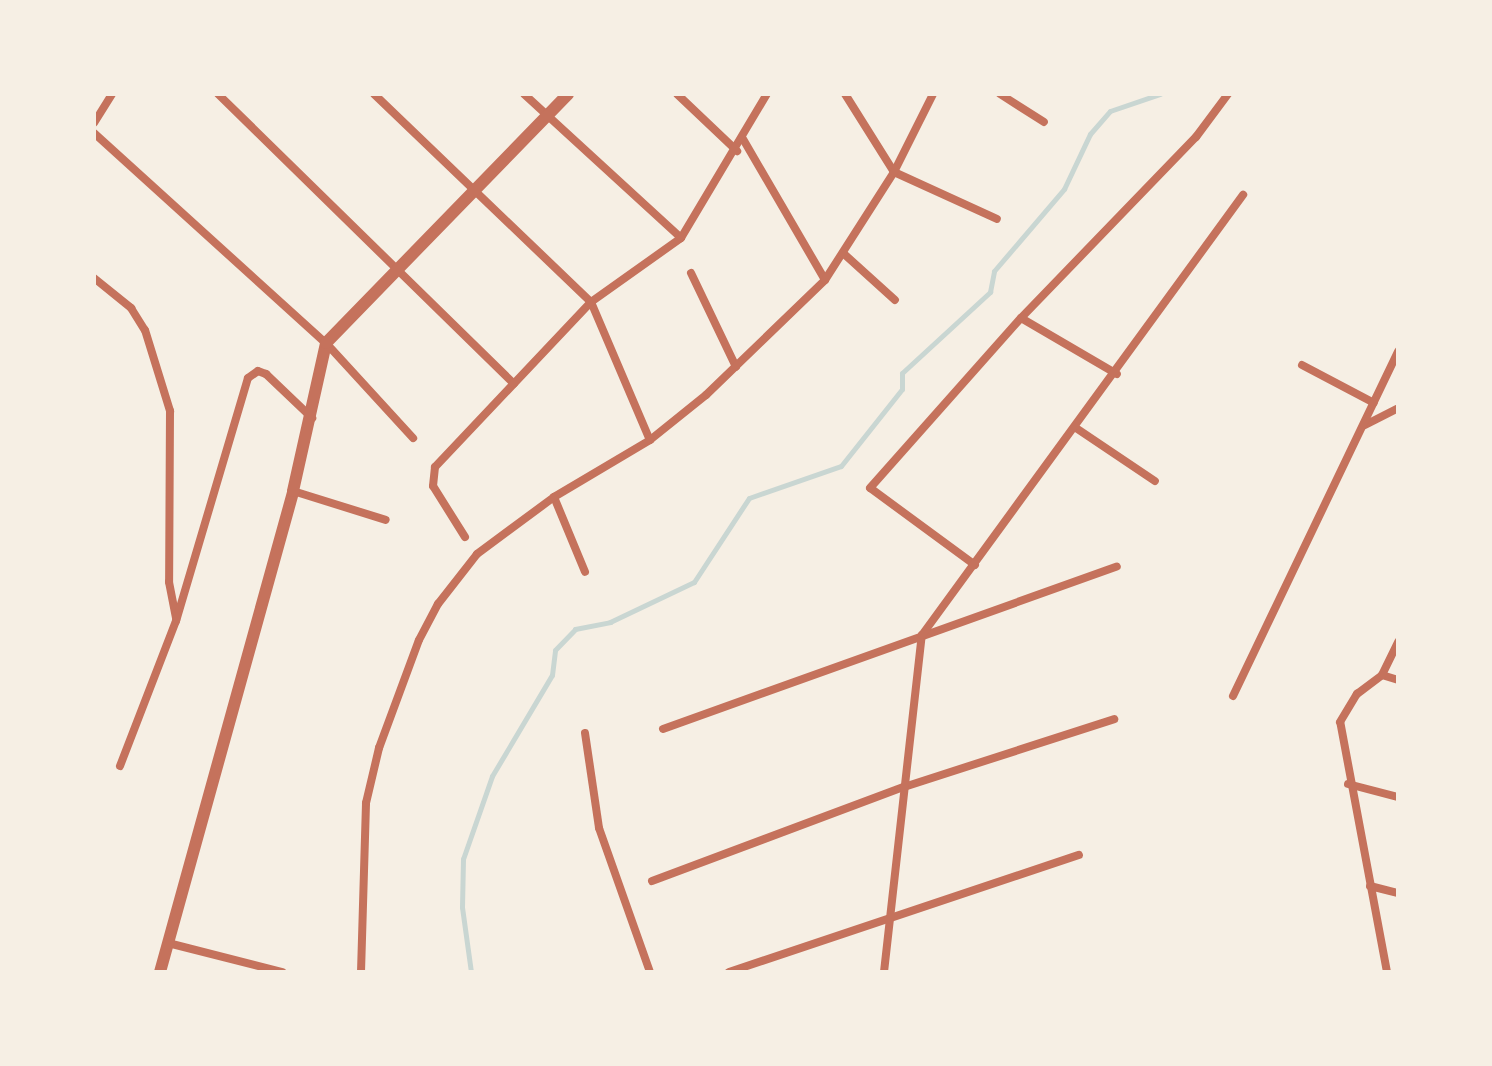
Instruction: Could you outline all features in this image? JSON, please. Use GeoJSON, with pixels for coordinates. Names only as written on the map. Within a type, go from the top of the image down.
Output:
{"type":"FeatureCollection","features":[{"type":"Feature","properties":{"kind":"street"},"geometry":{"type":"LineString","coordinates":[[94,123],[112,94]]}},
{"type":"Feature","properties":{"kind":"street"},"geometry":{"type":"LineString","coordinates":[[218,94],[514,384]]}},
{"type":"Feature","properties":{"kind":"street"},"geometry":{"type":"LineString","coordinates":[[374,94],[591,302],[650,440]]}},
{"type":"Feature","properties":{"kind":"street"},"geometry":{"type":"LineString","coordinates":[[524,94],[545,117],[681,238]]}},
{"type":"Feature","properties":{"kind":"street"},"geometry":{"type":"LineString","coordinates":[[160,972],[293,491],[312,419],[326,343],[400,272],[568,94]]}},
{"type":"Feature","properties":{"kind":"street"},"geometry":{"type":"LineString","coordinates":[[677,94],[737,151]]}},
{"type":"Feature","properties":{"kind":"street"},"geometry":{"type":"LineString","coordinates":[[465,537],[431,477],[591,302],[681,238],[737,151],[767,94]]}},
{"type":"Feature","properties":{"kind":"street"},"geometry":{"type":"LineString","coordinates":[[845,94],[894,172],[997,219]]}},
{"type":"Feature","properties":{"kind":"street"},"geometry":{"type":"LineString","coordinates":[[361,972],[366,803],[379,748],[419,640],[438,604],[477,554],[554,497],[650,440],[736,367],[825,280],[894,172],[933,94]]}},
{"type":"Feature","properties":{"kind":"street"},"geometry":{"type":"LineString","coordinates":[[1000,94],[1044,122]]}},
{"type":"Feature","properties":{"kind":"street"},"geometry":{"type":"LineString","coordinates":[[975,565],[870,488],[1021,318],[1196,137],[1228,94]]}},
{"type":"Feature","properties":{"kind":"street"},"geometry":{"type":"LineString","coordinates":[[94,133],[326,343],[413,438]]}},
{"type":"Feature","properties":{"kind":"street"},"geometry":{"type":"LineString","coordinates":[[743,139],[825,280]]}},
{"type":"Feature","properties":{"kind":"street"},"geometry":{"type":"LineString","coordinates":[[884,972],[922,635],[1117,374],[1243,195]]}},
{"type":"Feature","properties":{"kind":"street"},"geometry":{"type":"LineString","coordinates":[[843,253],[895,300]]}},
{"type":"Feature","properties":{"kind":"street"},"geometry":{"type":"LineString","coordinates":[[691,273],[736,367]]}},
{"type":"Feature","properties":{"kind":"street"},"geometry":{"type":"LineString","coordinates":[[94,278],[131,308],[145,330],[170,411],[169,582],[176,621]]}},
{"type":"Feature","properties":{"kind":"street"},"geometry":{"type":"LineString","coordinates":[[1021,318],[1117,374]]}},
{"type":"Feature","properties":{"kind":"street"},"geometry":{"type":"LineString","coordinates":[[1233,696],[1398,352]]}},
{"type":"Feature","properties":{"kind":"street"},"geometry":{"type":"LineString","coordinates":[[1302,365],[1374,403]]}},
{"type":"Feature","properties":{"kind":"street"},"geometry":{"type":"LineString","coordinates":[[120,766],[176,621],[248,378],[258,371],[312,419]]}},
{"type":"Feature","properties":{"kind":"street"},"geometry":{"type":"LineString","coordinates":[[1365,425],[1398,408]]}},
{"type":"Feature","properties":{"kind":"street"},"geometry":{"type":"LineString","coordinates":[[1076,428],[1155,481]]}},
{"type":"Feature","properties":{"kind":"street"},"geometry":{"type":"LineString","coordinates":[[293,491],[386,520]]}},
{"type":"Feature","properties":{"kind":"street"},"geometry":{"type":"LineString","coordinates":[[554,497],[585,572]]}},
{"type":"Feature","properties":{"kind":"street"},"geometry":{"type":"LineString","coordinates":[[663,729],[1117,566]]}},
{"type":"Feature","properties":{"kind":"street"},"geometry":{"type":"LineString","coordinates":[[1387,972],[1348,784],[1340,722],[1357,694],[1382,675],[1398,642]]}},
{"type":"Feature","properties":{"kind":"street"},"geometry":{"type":"LineString","coordinates":[[1382,675],[1398,680]]}},
{"type":"Feature","properties":{"kind":"street"},"geometry":{"type":"LineString","coordinates":[[652,881],[904,787],[1114,719]]}},
{"type":"Feature","properties":{"kind":"street"},"geometry":{"type":"LineString","coordinates":[[585,733],[599,828],[650,972]]}},
{"type":"Feature","properties":{"kind":"street"},"geometry":{"type":"LineString","coordinates":[[1348,784],[1398,797]]}},
{"type":"Feature","properties":{"kind":"street"},"geometry":{"type":"LineString","coordinates":[[729,972],[890,914],[1079,855]]}},
{"type":"Feature","properties":{"kind":"street"},"geometry":{"type":"LineString","coordinates":[[1370,886],[1398,893]]}},
{"type":"Feature","properties":{"kind":"street"},"geometry":{"type":"LineString","coordinates":[[168,943],[282,972]]}},
{"type":"Feature","properties":{"kind":"waterway"},"geometry":{"type":"LineString","coordinates":[[471,972],[462,907],[463,859],[492,776],[552,675],[555,650],[575,629],[610,622],[694,582],[749,498],[841,466],[902,389],[902,373],[990,292],[994,271],[1064,189],[1090,134],[1110,111],[1160,94]]}}]}
